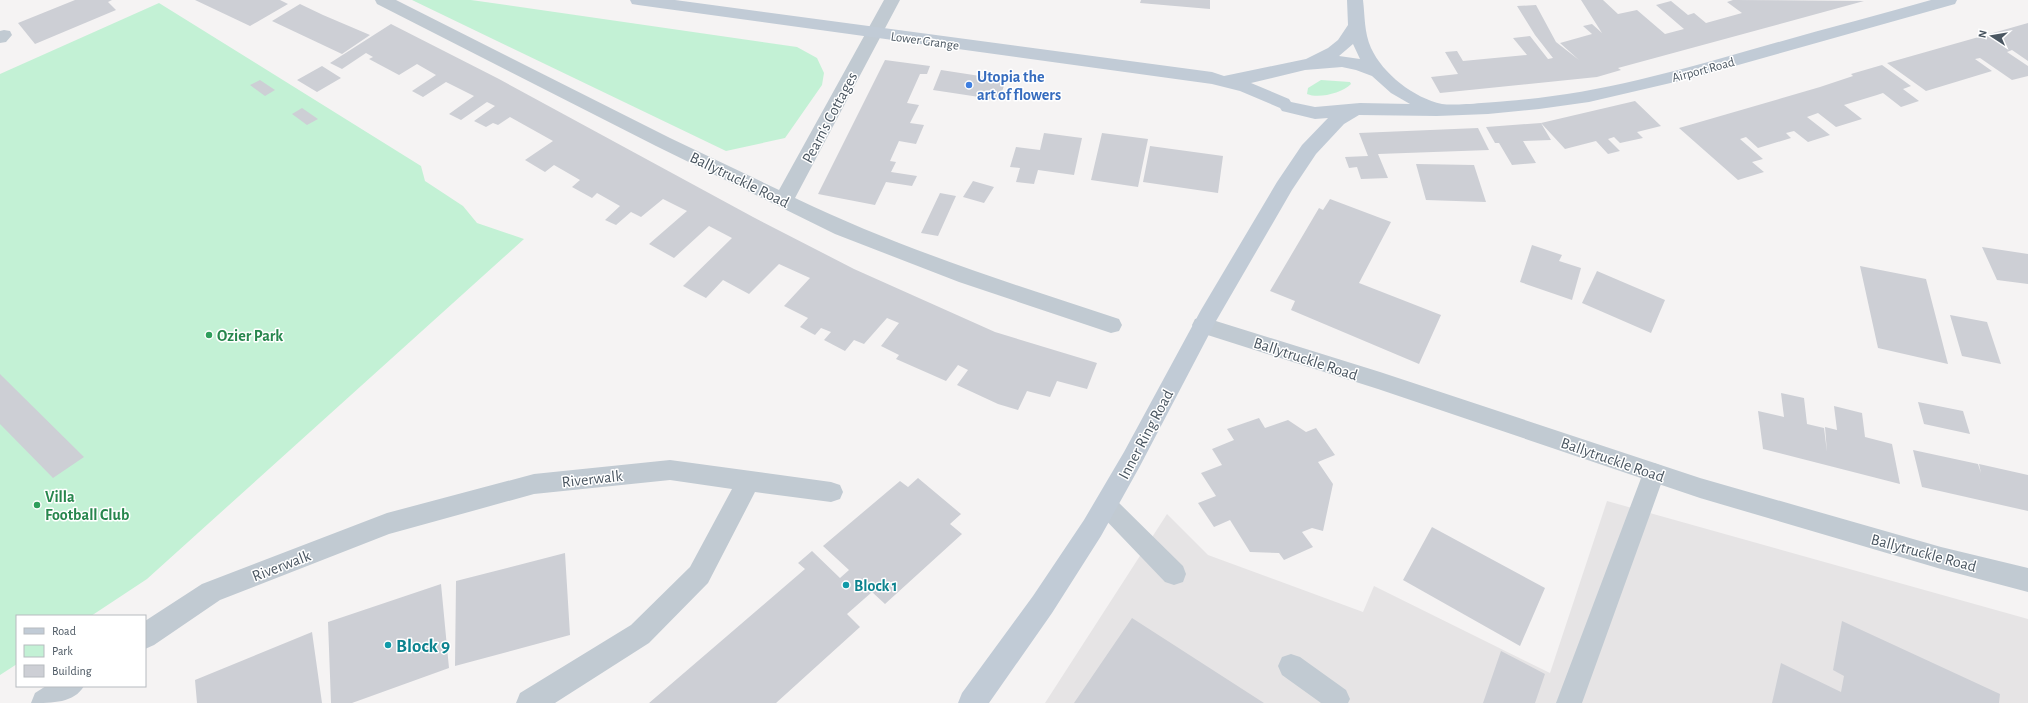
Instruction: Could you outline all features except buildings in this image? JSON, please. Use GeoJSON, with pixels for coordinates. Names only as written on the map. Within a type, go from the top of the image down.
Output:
{"type":"FeatureCollection","features":[{"type":"Feature","properties":{"kind":"main road","name":"Lower Grange"},"geometry":{"type":"LineString","coordinates":[[638,0],[1212,78]]}},
{"type":"Feature","properties":{"kind":"main road"},"geometry":{"type":"LineString","coordinates":[[1304,157],[1326,128],[1339,118],[1378,101],[1384,95],[1386,83],[1365,53],[1356,26],[1355,0]]}},
{"type":"Feature","properties":{"kind":"main road","name":"Airport Road"},"geometry":{"type":"LineString","coordinates":[[1451,110],[1545,102],[1630,87],[1718,65],[1949,0]]}},
{"type":"Feature","properties":{"kind":"main road"},"geometry":{"type":"LineString","coordinates":[[1212,78],[1258,76],[1309,63],[1327,56],[1339,48],[1349,38],[1356,26]]}},
{"type":"Feature","properties":{"kind":"main road"},"geometry":{"type":"LineString","coordinates":[[1309,63],[1349,63],[1365,66],[1380,74],[1415,99],[1432,106],[1451,110]]}},
{"type":"Feature","properties":{"kind":"main road"},"geometry":{"type":"LineString","coordinates":[[1285,70],[1279,74],[1273,84],[1276,95],[1299,115],[1308,129],[1309,142],[1304,157]]}},
{"type":"Feature","properties":{"kind":"main road"},"geometry":{"type":"LineString","coordinates":[[1212,78],[1246,87],[1286,105],[1315,113],[1331,114],[1357,110],[1451,110]]}},
{"type":"Feature","properties":{"kind":"main road","name":"Inner Ring Road"},"geometry":{"type":"LineString","coordinates":[[972,703],[1060,578],[1106,505],[1151,426],[1203,325],[1304,157]]}},
{"type":"Feature","properties":{"kind":"street","name":"Ballytruckle Road"},"geometry":{"type":"LineString","coordinates":[[383,0],[783,201],[842,229],[925,262],[1010,293],[1111,325]]}},
{"type":"Feature","properties":{"kind":"street","name":"Pearn's Cottages"},"geometry":{"type":"LineString","coordinates":[[783,201],[892,0]]}},
{"type":"Feature","properties":{"kind":"street","name":"Ballytruckle Road"},"geometry":{"type":"LineString","coordinates":[[1203,325],[1403,389],[1654,473],[1814,521],[2028,580]]}},
{"type":"Feature","properties":{"kind":"street","name":"Riverwalk"},"geometry":{"type":"LineString","coordinates":[[146,635],[211,592],[387,524],[534,484],[670,470],[831,492]]}},
{"type":"Feature","properties":{"kind":"street"},"geometry":{"type":"LineString","coordinates":[[530,703],[640,634],[694,581],[699,575],[749,480]]}},
{"type":"Feature","properties":{"kind":"street"},"geometry":{"type":"LineString","coordinates":[[45,703],[69,687]]}},
{"type":"Feature","properties":{"kind":"lane"},"geometry":{"type":"LineString","coordinates":[[1569,703],[1654,473]]}},
{"type":"Feature","properties":{"kind":"lane"},"geometry":{"type":"LineString","coordinates":[[1106,505],[1174,574]]}},
{"type":"Feature","properties":{"kind":"lane"},"geometry":{"type":"LineString","coordinates":[[1291,666],[1337,699]]}},
{"type":"Feature","properties":{"kind":"shaded area"},"geometry":{"type":"Polygon","coordinates":[[[1607,501],[2028,619],[2028,703],[1045,703],[1167,514],[1208,555],[1363,612],[1374,586],[1550,673],[1607,501]]]}},
{"type":"Feature","properties":{"kind":"green space"},"geometry":{"type":"Polygon","coordinates":[[[412,0],[471,0],[797,47],[817,58],[824,73],[822,85],[785,138],[726,151],[412,0]]]}},
{"type":"Feature","properties":{"kind":"green space","name":"Ozier Park"},"geometry":{"type":"Polygon","coordinates":[[[159,3],[421,166],[425,181],[463,206],[477,223],[524,239],[147,579],[93,615],[16,615],[16,665],[0,675],[0,74],[159,3]]]}},
{"type":"Feature","properties":{"kind":"green space"},"geometry":{"type":"Polygon","coordinates":[[[1321,80],[1350,82],[1351,84],[1342,90],[1330,94],[1318,96],[1307,94],[1308,88],[1321,80]]]}},
{"type":"Feature","properties":{"kind":"place","name":"Utopia the art of flowers"},"geometry":{"type":"Point","coordinates":[969,85]}},
{"type":"Feature","properties":{"kind":"place","name":"Ozier Park"},"geometry":{"type":"Point","coordinates":[209,335]}},
{"type":"Feature","properties":{"kind":"place","name":"Villa Football Club"},"geometry":{"type":"Point","coordinates":[37,505]}},
{"type":"Feature","properties":{"kind":"place","name":"Block 1"},"geometry":{"type":"Point","coordinates":[846,585]}},
{"type":"Feature","properties":{"kind":"place","name":"Block 9"},"geometry":{"type":"Point","coordinates":[388,645]}}]}
